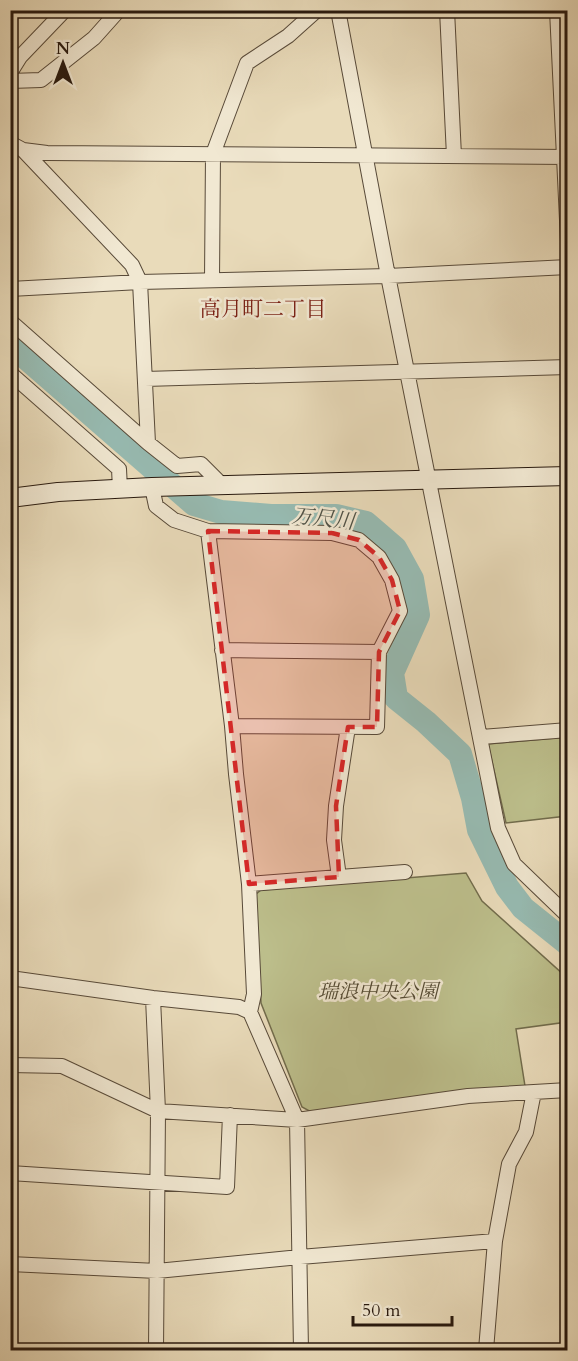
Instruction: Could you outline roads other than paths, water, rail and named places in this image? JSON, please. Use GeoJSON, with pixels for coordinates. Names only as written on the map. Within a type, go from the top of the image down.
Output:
{"type":"FeatureCollection","features":[{"type":"Feature","properties":{"kind":"street"},"geometry":{"type":"LineString","coordinates":[[10,73],[20,57],[64,10]]}},
{"type":"Feature","properties":{"kind":"street"},"geometry":{"type":"LineString","coordinates":[[10,81],[41,80],[94,38],[118,10]]}},
{"type":"Feature","properties":{"kind":"street"},"geometry":{"type":"LineString","coordinates":[[212,280],[213,154],[247,63],[288,36],[317,10]]}},
{"type":"Feature","properties":{"kind":"street"},"geometry":{"type":"LineString","coordinates":[[338,10],[388,276],[498,828],[514,864],[567,916]]}},
{"type":"Feature","properties":{"kind":"street"},"geometry":{"type":"LineString","coordinates":[[447,10],[454,156]]}},
{"type":"Feature","properties":{"kind":"street"},"geometry":{"type":"LineString","coordinates":[[557,10],[567,241]]}},
{"type":"Feature","properties":{"kind":"street"},"geometry":{"type":"LineString","coordinates":[[10,143],[23,150],[132,265],[140,282],[148,443]]}},
{"type":"Feature","properties":{"kind":"street"},"geometry":{"type":"LineString","coordinates":[[23,150],[47,153],[565,157]]}},
{"type":"Feature","properties":{"kind":"street"},"geometry":{"type":"LineString","coordinates":[[10,289],[140,282],[388,276],[567,267]]}},
{"type":"Feature","properties":{"kind":"street"},"geometry":{"type":"LineString","coordinates":[[10,321],[177,466],[201,464],[222,485]]}},
{"type":"Feature","properties":{"kind":"street"},"geometry":{"type":"LineString","coordinates":[[145,379],[567,367]]}},
{"type":"Feature","properties":{"kind":"street"},"geometry":{"type":"LineString","coordinates":[[10,373],[119,469],[120,489]]}},
{"type":"Feature","properties":{"kind":"street"},"geometry":{"type":"LineString","coordinates":[[10,498],[58,492],[120,489],[567,476]]}},
{"type":"Feature","properties":{"kind":"street"},"geometry":{"type":"LineString","coordinates":[[152,488],[156,506],[174,520],[208,531],[332,533],[359,540],[380,558],[392,580],[400,611],[379,652],[377,727],[232,726]]}},
{"type":"Feature","properties":{"kind":"street"},"geometry":{"type":"LineString","coordinates":[[208,531],[249,884],[254,994],[250,1012],[297,1120],[301,1350]]}},
{"type":"Feature","properties":{"kind":"street"},"geometry":{"type":"LineString","coordinates":[[222,650],[379,652]]}},
{"type":"Feature","properties":{"kind":"street"},"geometry":{"type":"LineString","coordinates":[[339,877],[334,840],[336,806],[348,727]]}},
{"type":"Feature","properties":{"kind":"street"},"geometry":{"type":"LineString","coordinates":[[481,737],[567,730]]}},
{"type":"Feature","properties":{"kind":"street"},"geometry":{"type":"LineString","coordinates":[[249,884],[405,872]]}},
{"type":"Feature","properties":{"kind":"street"},"geometry":{"type":"LineString","coordinates":[[10,978],[153,998],[239,1007],[250,1012]]}},
{"type":"Feature","properties":{"kind":"street"},"geometry":{"type":"LineString","coordinates":[[153,998],[158,1111],[156,1350]]}},
{"type":"Feature","properties":{"kind":"street"},"geometry":{"type":"LineString","coordinates":[[10,1065],[62,1066],[158,1111],[297,1120],[468,1096],[567,1090]]}},
{"type":"Feature","properties":{"kind":"street"},"geometry":{"type":"LineString","coordinates":[[486,1350],[495,1241],[509,1164],[526,1132],[534,1092]]}},
{"type":"Feature","properties":{"kind":"street"},"geometry":{"type":"LineString","coordinates":[[10,1173],[227,1187],[230,1115]]}},
{"type":"Feature","properties":{"kind":"street"},"geometry":{"type":"LineString","coordinates":[[10,1264],[157,1271],[495,1241]]}},
{"type":"Feature","properties":{"kind":"waterway","name":"万尺川"},"geometry":{"type":"LineString","coordinates":[[10,347],[25,357],[194,504],[221,512],[271,516],[336,516],[366,523],[395,548],[412,579],[418,615],[392,673],[396,698],[460,754],[473,798],[479,830],[507,887],[523,908],[568,944]]}},
{"type":"Feature","properties":{"kind":"district","name":"高月町二丁目"},"geometry":{"type":"Point","coordinates":[263,309]}},
{"type":"Feature","properties":{"kind":"park label","name":"瑞浪中央公園"},"geometry":{"type":"Point","coordinates":[378,991]}}]}
